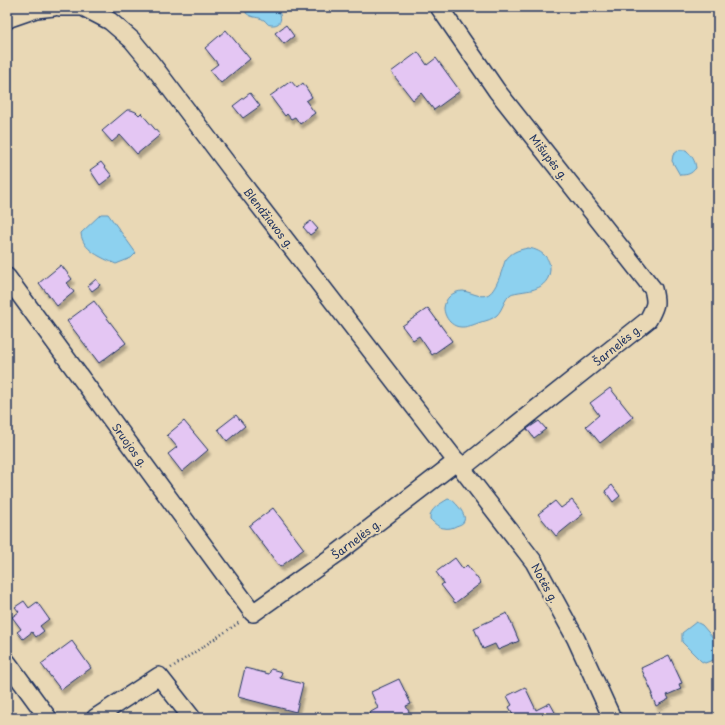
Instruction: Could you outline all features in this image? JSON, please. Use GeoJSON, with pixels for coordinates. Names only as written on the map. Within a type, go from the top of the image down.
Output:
{"type":"FeatureCollection","features":[{"type":"Feature","properties":{"kind":"street"},"geometry":{"type":"LineString","coordinates":[[7,20],[36,9],[54,7]]}},
{"type":"Feature","properties":{"kind":"street","name":"Blendžiavos g."},"geometry":{"type":"LineString","coordinates":[[59,7],[83,7],[110,20],[132,40],[459,465]]}},
{"type":"Feature","properties":{"kind":"street","name":"Mišupės g."},"geometry":{"type":"LineString","coordinates":[[439,7],[497,91],[652,289],[655,298],[655,307]]}},
{"type":"Feature","properties":{"kind":"street","name":"Sruojos g."},"geometry":{"type":"LineString","coordinates":[[7,277],[253,613]]}},
{"type":"Feature","properties":{"kind":"street","name":"Šarnelės g."},"geometry":{"type":"LineString","coordinates":[[253,613],[459,465],[648,320],[655,307]]}},
{"type":"Feature","properties":{"kind":"street","name":"Notės g."},"geometry":{"type":"LineString","coordinates":[[459,465],[534,562],[576,639],[612,718]]}},
{"type":"Feature","properties":{"kind":"street"},"geometry":{"type":"LineString","coordinates":[[7,662],[48,718]]}},
{"type":"Feature","properties":{"kind":"street"},"geometry":{"type":"LineString","coordinates":[[95,718],[159,676],[192,718]]}},
{"type":"Feature","properties":{"kind":"path"},"geometry":{"type":"LineString","coordinates":[[159,676],[253,613]]}},
{"type":"Feature","properties":{"kind":"water"},"geometry":{"type":"Polygon","coordinates":[[[247,7],[276,7],[280,13],[280,22],[275,25],[271,25],[262,19],[251,16],[246,13],[247,7]]]}},
{"type":"Feature","properties":{"kind":"water"},"geometry":{"type":"Polygon","coordinates":[[[679,150],[686,150],[692,156],[696,168],[693,172],[680,175],[672,161],[673,155],[679,150]]]}},
{"type":"Feature","properties":{"kind":"water"},"geometry":{"type":"Polygon","coordinates":[[[101,214],[108,214],[136,253],[131,258],[116,264],[94,253],[85,244],[81,233],[101,214]]]}},
{"type":"Feature","properties":{"kind":"water"},"geometry":{"type":"Polygon","coordinates":[[[528,248],[543,254],[549,262],[550,272],[548,278],[540,287],[511,294],[497,315],[489,320],[461,327],[453,325],[447,319],[444,308],[446,301],[450,296],[459,291],[481,296],[487,295],[496,285],[507,258],[515,252],[528,248]]]}},
{"type":"Feature","properties":{"kind":"water"},"geometry":{"type":"Polygon","coordinates":[[[448,499],[452,500],[458,506],[465,518],[461,524],[452,528],[442,528],[430,519],[430,515],[433,510],[448,499]]]}},
{"type":"Feature","properties":{"kind":"water"},"geometry":{"type":"Polygon","coordinates":[[[696,622],[702,625],[715,640],[718,650],[718,655],[713,660],[705,663],[701,661],[682,642],[682,633],[696,622]]]}},
{"type":"Feature","properties":{"kind":"building"},"geometry":{"type":"Polygon","coordinates":[[[286,25],[294,36],[284,44],[275,33],[286,25]]]}},
{"type":"Feature","properties":{"kind":"building"},"geometry":{"type":"Polygon","coordinates":[[[226,30],[250,59],[221,83],[210,70],[218,64],[205,48],[226,30]]]}},
{"type":"Feature","properties":{"kind":"building"},"geometry":{"type":"Polygon","coordinates":[[[418,52],[427,65],[436,58],[460,91],[434,110],[421,93],[413,100],[391,72],[418,52]]]}},
{"type":"Feature","properties":{"kind":"building"},"geometry":{"type":"Polygon","coordinates":[[[291,81],[297,88],[303,83],[312,97],[306,101],[315,113],[300,124],[295,117],[291,119],[287,114],[285,116],[270,96],[291,81]]]}},
{"type":"Feature","properties":{"kind":"building"},"geometry":{"type":"Polygon","coordinates":[[[250,93],[260,106],[243,118],[233,106],[250,93]]]}},
{"type":"Feature","properties":{"kind":"building"},"geometry":{"type":"Polygon","coordinates":[[[127,110],[136,112],[139,115],[141,113],[160,135],[137,154],[120,135],[112,142],[102,131],[127,110]]]}},
{"type":"Feature","properties":{"kind":"building"},"geometry":{"type":"Polygon","coordinates":[[[101,162],[112,176],[100,185],[90,170],[101,162]]]}},
{"type":"Feature","properties":{"kind":"building"},"geometry":{"type":"Polygon","coordinates":[[[311,221],[318,229],[310,235],[303,227],[311,221]]]}},
{"type":"Feature","properties":{"kind":"building"},"geometry":{"type":"Polygon","coordinates":[[[61,265],[72,279],[67,283],[74,292],[57,306],[39,283],[61,265]]]}},
{"type":"Feature","properties":{"kind":"building"},"geometry":{"type":"Polygon","coordinates":[[[96,279],[100,285],[92,291],[88,286],[96,279]]]}},
{"type":"Feature","properties":{"kind":"building"},"geometry":{"type":"Polygon","coordinates":[[[94,301],[126,343],[99,363],[67,321],[94,301]]]}},
{"type":"Feature","properties":{"kind":"building"},"geometry":{"type":"Polygon","coordinates":[[[428,308],[452,341],[432,355],[419,336],[413,340],[402,326],[428,308]]]}},
{"type":"Feature","properties":{"kind":"building"},"geometry":{"type":"Polygon","coordinates":[[[610,388],[633,417],[600,443],[586,426],[599,415],[590,403],[610,388]]]}},
{"type":"Feature","properties":{"kind":"building"},"geometry":{"type":"Polygon","coordinates":[[[236,415],[245,426],[227,441],[218,429],[236,415]]]}},
{"type":"Feature","properties":{"kind":"building"},"geometry":{"type":"Polygon","coordinates":[[[184,421],[208,450],[182,472],[168,454],[177,447],[167,435],[184,421]]]}},
{"type":"Feature","properties":{"kind":"building"},"geometry":{"type":"Polygon","coordinates":[[[539,421],[546,429],[534,438],[527,429],[539,421]]]}},
{"type":"Feature","properties":{"kind":"building"},"geometry":{"type":"Polygon","coordinates":[[[612,485],[620,496],[613,502],[605,491],[612,485]]]}},
{"type":"Feature","properties":{"kind":"building"},"geometry":{"type":"Polygon","coordinates":[[[572,500],[583,514],[556,536],[538,514],[555,501],[561,508],[572,500]]]}},
{"type":"Feature","properties":{"kind":"building"},"geometry":{"type":"Polygon","coordinates":[[[273,508],[304,549],[280,567],[249,526],[273,508]]]}},
{"type":"Feature","properties":{"kind":"building"},"geometry":{"type":"Polygon","coordinates":[[[455,558],[463,569],[467,565],[481,583],[455,603],[441,585],[444,583],[436,572],[455,558]]]}},
{"type":"Feature","properties":{"kind":"building"},"geometry":{"type":"Polygon","coordinates":[[[24,601],[29,608],[37,602],[49,619],[40,626],[44,631],[36,637],[32,632],[23,639],[17,632],[21,629],[12,617],[19,612],[15,607],[24,601]]]}},
{"type":"Feature","properties":{"kind":"building"},"geometry":{"type":"Polygon","coordinates":[[[507,613],[519,641],[498,650],[495,644],[483,649],[474,628],[507,613]]]}},
{"type":"Feature","properties":{"kind":"building"},"geometry":{"type":"Polygon","coordinates":[[[72,641],[91,668],[61,690],[41,664],[72,641]]]}},
{"type":"Feature","properties":{"kind":"building"},"geometry":{"type":"Polygon","coordinates":[[[669,655],[682,683],[679,684],[681,689],[667,695],[669,699],[656,706],[651,694],[653,694],[641,668],[669,655]]]}},
{"type":"Feature","properties":{"kind":"building"},"geometry":{"type":"Polygon","coordinates":[[[245,668],[269,674],[271,669],[282,672],[280,678],[303,684],[296,712],[238,697],[245,668]]]}},
{"type":"Feature","properties":{"kind":"building"},"geometry":{"type":"Polygon","coordinates":[[[399,679],[411,704],[406,706],[409,712],[397,718],[372,718],[369,713],[378,708],[371,692],[399,679]]]}},
{"type":"Feature","properties":{"kind":"building"},"geometry":{"type":"Polygon","coordinates":[[[525,687],[536,710],[550,703],[558,718],[515,718],[509,707],[512,705],[507,696],[525,687]]]}}]}
